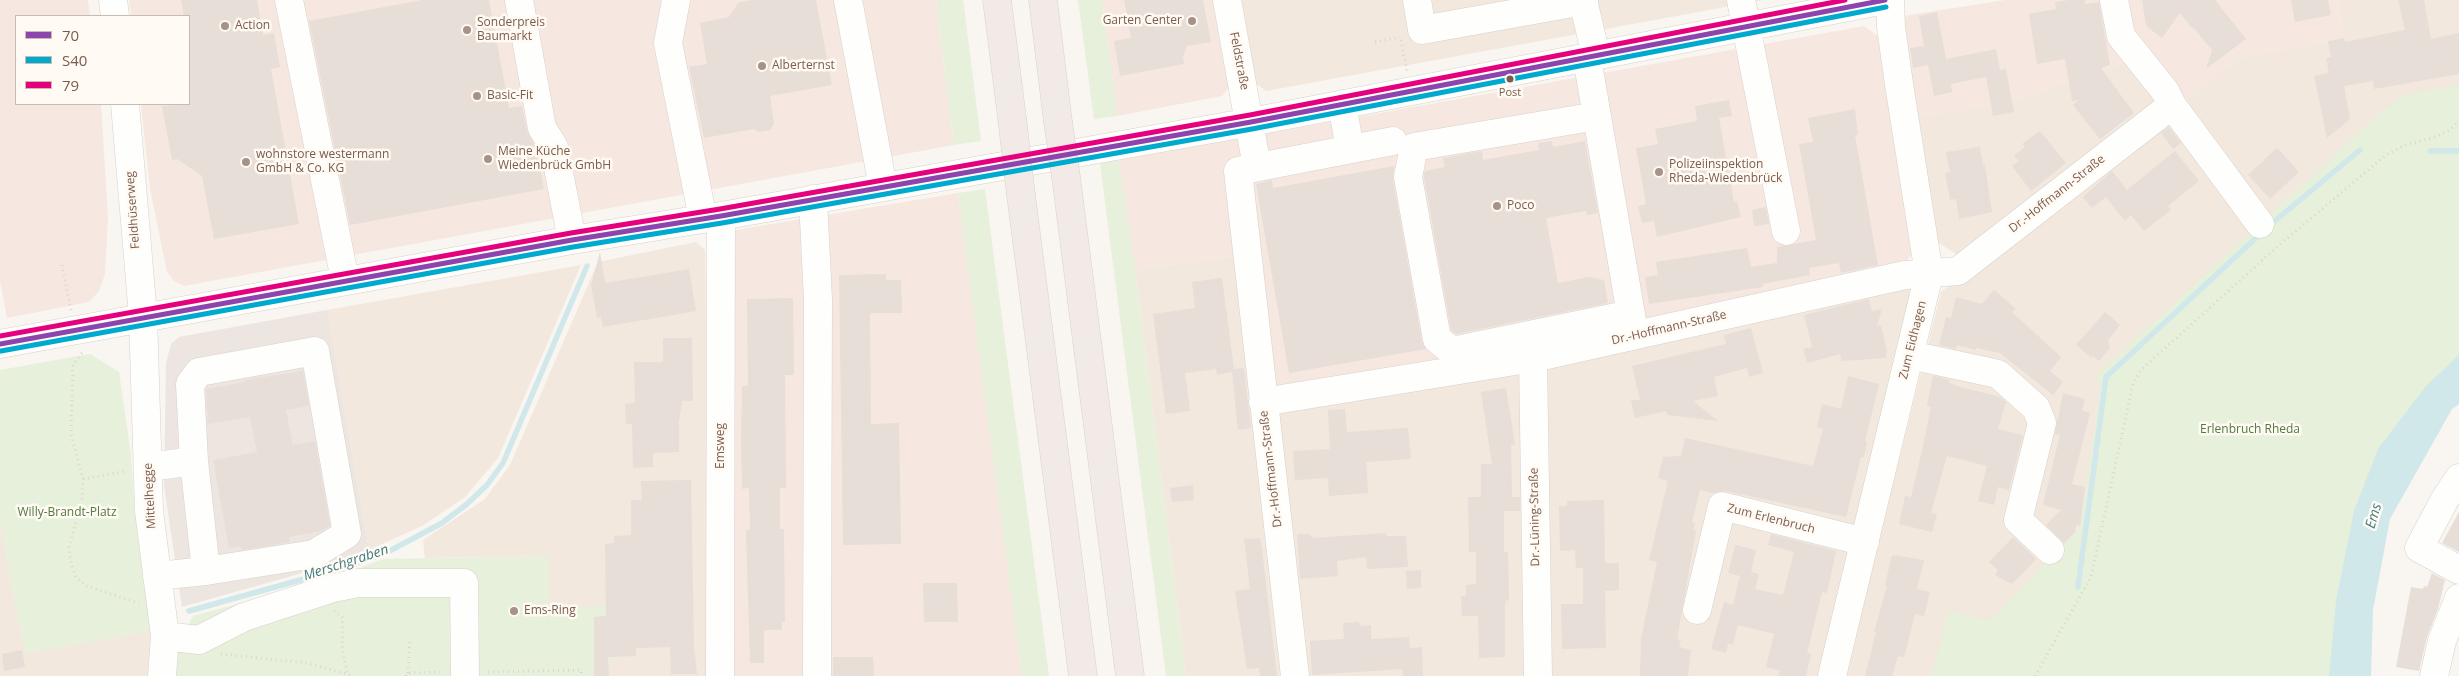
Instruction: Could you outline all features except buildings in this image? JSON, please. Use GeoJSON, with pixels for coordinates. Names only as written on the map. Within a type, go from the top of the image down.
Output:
{"type":"FeatureCollection","features":[{"type":"Feature","properties":{"kind":"highway"},"geometry":{"type":"LineString","coordinates":[[996,0],[1082,676]]}},
{"type":"Feature","properties":{"kind":"highway"},"geometry":{"type":"LineString","coordinates":[[1043,0],[1130,676]]}},
{"type":"Feature","properties":{"kind":"street"},"geometry":{"type":"LineString","coordinates":[[112,0],[114,15]]}},
{"type":"Feature","properties":{"kind":"street"},"geometry":{"type":"LineString","coordinates":[[289,0],[345,280]]}},
{"type":"Feature","properties":{"kind":"street"},"geometry":{"type":"LineString","coordinates":[[519,0],[542,128],[554,147],[572,240]]}},
{"type":"Feature","properties":{"kind":"street","name":"Emsweg"},"geometry":{"type":"LineString","coordinates":[[676,0],[668,43],[712,218],[720,676]]}},
{"type":"Feature","properties":{"kind":"street"},"geometry":{"type":"LineString","coordinates":[[848,0],[883,187]]}},
{"type":"Feature","properties":{"kind":"street","name":"Feldstraße"},"geometry":{"type":"LineString","coordinates":[[1227,0],[1258,167]]}},
{"type":"Feature","properties":{"kind":"street"},"geometry":{"type":"LineString","coordinates":[[1417,0],[1422,30],[1584,1],[1597,116],[1633,325],[1453,361],[1437,339],[1408,177],[1414,147],[1597,116]]}},
{"type":"Feature","properties":{"kind":"street"},"geometry":{"type":"LineString","coordinates":[[1741,0],[1786,231]]}},
{"type":"Feature","properties":{"kind":"street"},"geometry":{"type":"LineString","coordinates":[[0,344],[345,280],[572,240],[712,218],[1251,122],[1885,0]]}},
{"type":"Feature","properties":{"kind":"street","name":"Zum Eidhagen"},"geometry":{"type":"LineString","coordinates":[[1832,676],[1929,274],[1899,84],[1891,27],[1890,0]]}},
{"type":"Feature","properties":{"kind":"street"},"geometry":{"type":"LineString","coordinates":[[2114,0],[2121,36],[2165,91],[2172,105],[2260,224]]}},
{"type":"Feature","properties":{"kind":"street"},"geometry":{"type":"LineString","coordinates":[[1342,104],[1350,149]]}},
{"type":"Feature","properties":{"kind":"street","name":"Feldhüserweg"},"geometry":{"type":"LineString","coordinates":[[125,105],[143,316]]}},
{"type":"Feature","properties":{"kind":"street","name":"Dr.-Hoffmann-Straße"},"geometry":{"type":"LineString","coordinates":[[1296,676],[1264,402],[1453,361],[1533,358],[1633,325],[1905,275],[1958,271],[2172,105]]}},
{"type":"Feature","properties":{"kind":"street"},"geometry":{"type":"LineString","coordinates":[[1264,402],[1238,170],[1393,141]]}},
{"type":"Feature","properties":{"kind":"street"},"geometry":{"type":"LineString","coordinates":[[813,199],[818,300],[817,676]]}},
{"type":"Feature","properties":{"kind":"street","name":"Mittelhegge"},"geometry":{"type":"LineString","coordinates":[[143,316],[149,511],[163,623],[162,676]]}},
{"type":"Feature","properties":{"kind":"street"},"geometry":{"type":"LineString","coordinates":[[157,576],[206,571],[314,554],[347,534],[315,351],[198,372],[190,384],[194,461],[206,571]]}},
{"type":"Feature","properties":{"kind":"street"},"geometry":{"type":"LineString","coordinates":[[1910,354],[1998,374],[2036,408],[2042,423],[2018,520],[2050,550]]}},
{"type":"Feature","properties":{"kind":"street","name":"Dr.-Lüning-Straße"},"geometry":{"type":"LineString","coordinates":[[1533,358],[1538,676]]}},
{"type":"Feature","properties":{"kind":"street"},"geometry":{"type":"LineString","coordinates":[[148,467],[194,461]]}},
{"type":"Feature","properties":{"kind":"street"},"geometry":{"type":"LineString","coordinates":[[2459,478],[2445,499],[2419,548],[2459,570]]}},
{"type":"Feature","properties":{"kind":"street","name":"Zum Erlenbruch"},"geometry":{"type":"LineString","coordinates":[[1697,610],[1722,506],[1865,542]]}},
{"type":"Feature","properties":{"kind":"street"},"geometry":{"type":"LineString","coordinates":[[163,623],[199,640],[244,617],[333,588],[358,583],[464,583],[465,674]]}},
{"type":"Feature","properties":{"kind":"street"},"geometry":{"type":"LineString","coordinates":[[2434,676],[2442,641],[2459,598]]}},
{"type":"Feature","properties":{"kind":"path"},"geometry":{"type":"LineString","coordinates":[[1399,28],[1410,91]]}},
{"type":"Feature","properties":{"kind":"path"},"geometry":{"type":"LineString","coordinates":[[1375,42],[1400,37]]}},
{"type":"Feature","properties":{"kind":"path"},"geometry":{"type":"LineString","coordinates":[[2035,676],[2092,577],[2132,384],[2141,370],[2278,246],[2386,155],[2405,145],[2440,134],[2459,121]]}},
{"type":"Feature","properties":{"kind":"path"},"geometry":{"type":"LineString","coordinates":[[62,265],[71,310],[74,311],[82,353],[73,365],[71,434],[83,479],[82,500],[69,547],[71,563],[76,577],[86,586],[163,623]]}},
{"type":"Feature","properties":{"kind":"path"},"geometry":{"type":"LineString","coordinates":[[83,479],[148,467]]}},
{"type":"Feature","properties":{"kind":"path"},"geometry":{"type":"LineString","coordinates":[[333,588],[334,610],[342,618],[342,644],[347,673]]}},
{"type":"Feature","properties":{"kind":"path"},"geometry":{"type":"LineString","coordinates":[[410,639],[407,674],[581,670],[582,676]]}},
{"type":"Feature","properties":{"kind":"path"},"geometry":{"type":"LineString","coordinates":[[216,654],[307,664],[353,676]]}},
{"type":"Feature","properties":{"kind":"shaded area"},"geometry":{"type":"Polygon","coordinates":[[[0,0],[88,0],[90,15],[15,15],[15,105],[101,105],[108,218],[105,274],[99,291],[89,302],[7,318],[0,281],[0,0]]]}},
{"type":"Feature","properties":{"kind":"shaded area"},"geometry":{"type":"Polygon","coordinates":[[[129,0],[936,0],[954,145],[184,286],[174,281],[167,272],[150,189],[141,105],[190,105],[190,15],[131,15],[129,0]]]}},
{"type":"Feature","properties":{"kind":"shaded area"},"geometry":{"type":"Polygon","coordinates":[[[1102,0],[1218,0],[1234,81],[1222,96],[1117,116],[1102,0]]]}},
{"type":"Feature","properties":{"kind":"shaded area"},"geometry":{"type":"Polygon","coordinates":[[[1235,0],[1764,0],[1266,91],[1250,79],[1235,0]]]}},
{"type":"Feature","properties":{"kind":"shaded area"},"geometry":{"type":"Polygon","coordinates":[[[2005,0],[2107,0],[2131,60],[2011,101],[1915,118],[1897,17],[2005,0]]]}},
{"type":"Feature","properties":{"kind":"shaded area"},"geometry":{"type":"Polygon","coordinates":[[[2122,0],[2337,0],[2344,38],[2239,58],[2184,102],[2128,33],[2122,0]]]}},
{"type":"Feature","properties":{"kind":"shaded area"},"geometry":{"type":"Polygon","coordinates":[[[2337,0],[2459,0],[2459,86],[2265,219],[2184,102],[2239,58],[2344,38],[2337,0]]]}},
{"type":"Feature","properties":{"kind":"shaded area"},"geometry":{"type":"Polygon","coordinates":[[[1864,26],[1879,37],[1912,254],[1903,265],[1524,350],[1253,390],[1235,256],[1135,270],[1119,160],[1864,26]]]}},
{"type":"Feature","properties":{"kind":"shaded area"},"geometry":{"type":"Polygon","coordinates":[[[2131,60],[2158,105],[1959,256],[1936,241],[1915,118],[2011,101],[2131,60]]]}},
{"type":"Feature","properties":{"kind":"shaded area"},"geometry":{"type":"Polygon","coordinates":[[[2163,120],[2174,121],[2257,227],[2079,538],[1945,676],[1845,676],[1941,292],[2163,120]]]}},
{"type":"Feature","properties":{"kind":"shaded area"},"geometry":{"type":"Polygon","coordinates":[[[958,193],[1022,676],[731,676],[730,231],[958,193]]]}},
{"type":"Feature","properties":{"kind":"shaded area"},"geometry":{"type":"Polygon","coordinates":[[[696,242],[705,250],[711,676],[609,676],[609,658],[619,658],[619,647],[548,608],[549,556],[425,558],[423,540],[485,499],[510,465],[598,262],[696,242]]]}},
{"type":"Feature","properties":{"kind":"shaded area"},"geometry":{"type":"Polygon","coordinates":[[[1235,256],[1285,676],[1186,676],[1135,270],[1235,256]]]}},
{"type":"Feature","properties":{"kind":"shaded area"},"geometry":{"type":"Polygon","coordinates":[[[581,265],[498,458],[465,497],[422,526],[369,550],[327,310],[581,265]]]}},
{"type":"Feature","properties":{"kind":"shaded area"},"geometry":{"type":"Polygon","coordinates":[[[1910,284],[1917,294],[1824,676],[1303,676],[1274,420],[1281,407],[1910,284]]]}},
{"type":"Feature","properties":{"kind":"shaded area"},"geometry":{"type":"Polygon","coordinates":[[[327,310],[369,550],[334,564],[182,607],[164,486],[166,363],[171,344],[179,337],[327,310]]]}},
{"type":"Feature","properties":{"kind":"shaded area"},"geometry":{"type":"Polygon","coordinates":[[[0,519],[25,653],[154,630],[152,676],[0,676],[0,519]]]}},
{"type":"Feature","properties":{"kind":"green space"},"geometry":{"type":"Polygon","coordinates":[[[936,0],[963,0],[981,141],[954,145],[936,0]]]}},
{"type":"Feature","properties":{"kind":"green space"},"geometry":{"type":"Polygon","coordinates":[[[1078,0],[1102,0],[1117,116],[1094,119],[1078,0]]]}},
{"type":"Feature","properties":{"kind":"green space","name":"Erlenbruch Rheda"},"geometry":{"type":"Polygon","coordinates":[[[2459,85],[2459,380],[2404,440],[2355,676],[1932,676],[1948,611],[1990,621],[2081,526],[2101,383],[2095,376],[2361,130],[2401,96],[2459,85]]]}},
{"type":"Feature","properties":{"kind":"green space"},"geometry":{"type":"Polygon","coordinates":[[[1119,160],[1135,270],[1186,676],[1166,676],[1100,163],[1119,160]]]}},
{"type":"Feature","properties":{"kind":"green space"},"geometry":{"type":"Polygon","coordinates":[[[985,189],[1049,676],[1022,676],[974,316],[958,193],[985,189]]]}},
{"type":"Feature","properties":{"kind":"green space","name":"Willy-Brandt-Platz"},"geometry":{"type":"Polygon","coordinates":[[[90,354],[119,372],[131,455],[135,514],[154,630],[25,654],[0,519],[0,370],[90,354]]]}},
{"type":"Feature","properties":{"kind":"green space"},"geometry":{"type":"Polygon","coordinates":[[[549,556],[549,608],[617,605],[619,658],[609,658],[609,676],[170,676],[171,659],[193,616],[338,577],[383,559],[549,556]]]}},
{"type":"Feature","properties":{"kind":"water","name":"Ems"},"geometry":{"type":"Polygon","coordinates":[[[2459,355],[2459,404],[2452,409],[2390,519],[2373,610],[2371,676],[2329,676],[2336,601],[2354,511],[2378,449],[2426,386],[2459,355]]]}},
{"type":"Feature","properties":{"kind":"waterway"},"geometry":{"type":"LineString","coordinates":[[2276,220],[2360,150]]}},
{"type":"Feature","properties":{"kind":"waterway"},"geometry":{"type":"LineString","coordinates":[[2430,151],[2459,151]]}},
{"type":"Feature","properties":{"kind":"waterway"},"geometry":{"type":"LineString","coordinates":[[2078,587],[2106,377],[2258,236]]}},
{"type":"Feature","properties":{"kind":"waterway","name":"Merschgraben"},"geometry":{"type":"LineString","coordinates":[[189,611],[336,570],[382,555],[442,523],[467,504],[487,485],[503,463],[587,266]]}},
{"type":"Feature","properties":{"kind":"transit line","name":"79"},"geometry":{"type":"LineString","coordinates":[[0,336],[571,233],[720,209],[1250,115],[1845,0]]}},
{"type":"Feature","properties":{"kind":"transit line","name":"70"},"geometry":{"type":"LineString","coordinates":[[0,344],[572,240],[721,216],[1251,122],[1885,0]]}},
{"type":"Feature","properties":{"kind":"transit line","name":"S40"},"geometry":{"type":"LineString","coordinates":[[1,351],[573,247],[722,223],[1252,129],[1886,7]]}},
{"type":"Feature","properties":{"kind":"place","name":"Garten Center"},"geometry":{"type":"Point","coordinates":[1192,21]}},
{"type":"Feature","properties":{"kind":"place","name":"Action"},"geometry":{"type":"Point","coordinates":[225,26]}},
{"type":"Feature","properties":{"kind":"place","name":"Sonderpreis Baumarkt"},"geometry":{"type":"Point","coordinates":[467,30]}},
{"type":"Feature","properties":{"kind":"place","name":"Alberternst"},"geometry":{"type":"Point","coordinates":[762,66]}},
{"type":"Feature","properties":{"kind":"place","name":"Post"},"geometry":{"type":"Point","coordinates":[1510,79]}},
{"type":"Feature","properties":{"kind":"place","name":"Basic-Fit"},"geometry":{"type":"Point","coordinates":[477,96]}},
{"type":"Feature","properties":{"kind":"place","name":"Meine Küche Wiedenbrück GmbH"},"geometry":{"type":"Point","coordinates":[488,159]}},
{"type":"Feature","properties":{"kind":"place","name":"wohnstore westermann GmbH & Co. KG"},"geometry":{"type":"Point","coordinates":[246,162]}},
{"type":"Feature","properties":{"kind":"place","name":"Polizeiinspektion Rheda-Wiedenbrück"},"geometry":{"type":"Point","coordinates":[1659,172]}},
{"type":"Feature","properties":{"kind":"place","name":"Poco"},"geometry":{"type":"Point","coordinates":[1497,206]}},
{"type":"Feature","properties":{"kind":"place","name":"Ems-Ring"},"geometry":{"type":"Point","coordinates":[514,611]}}]}
